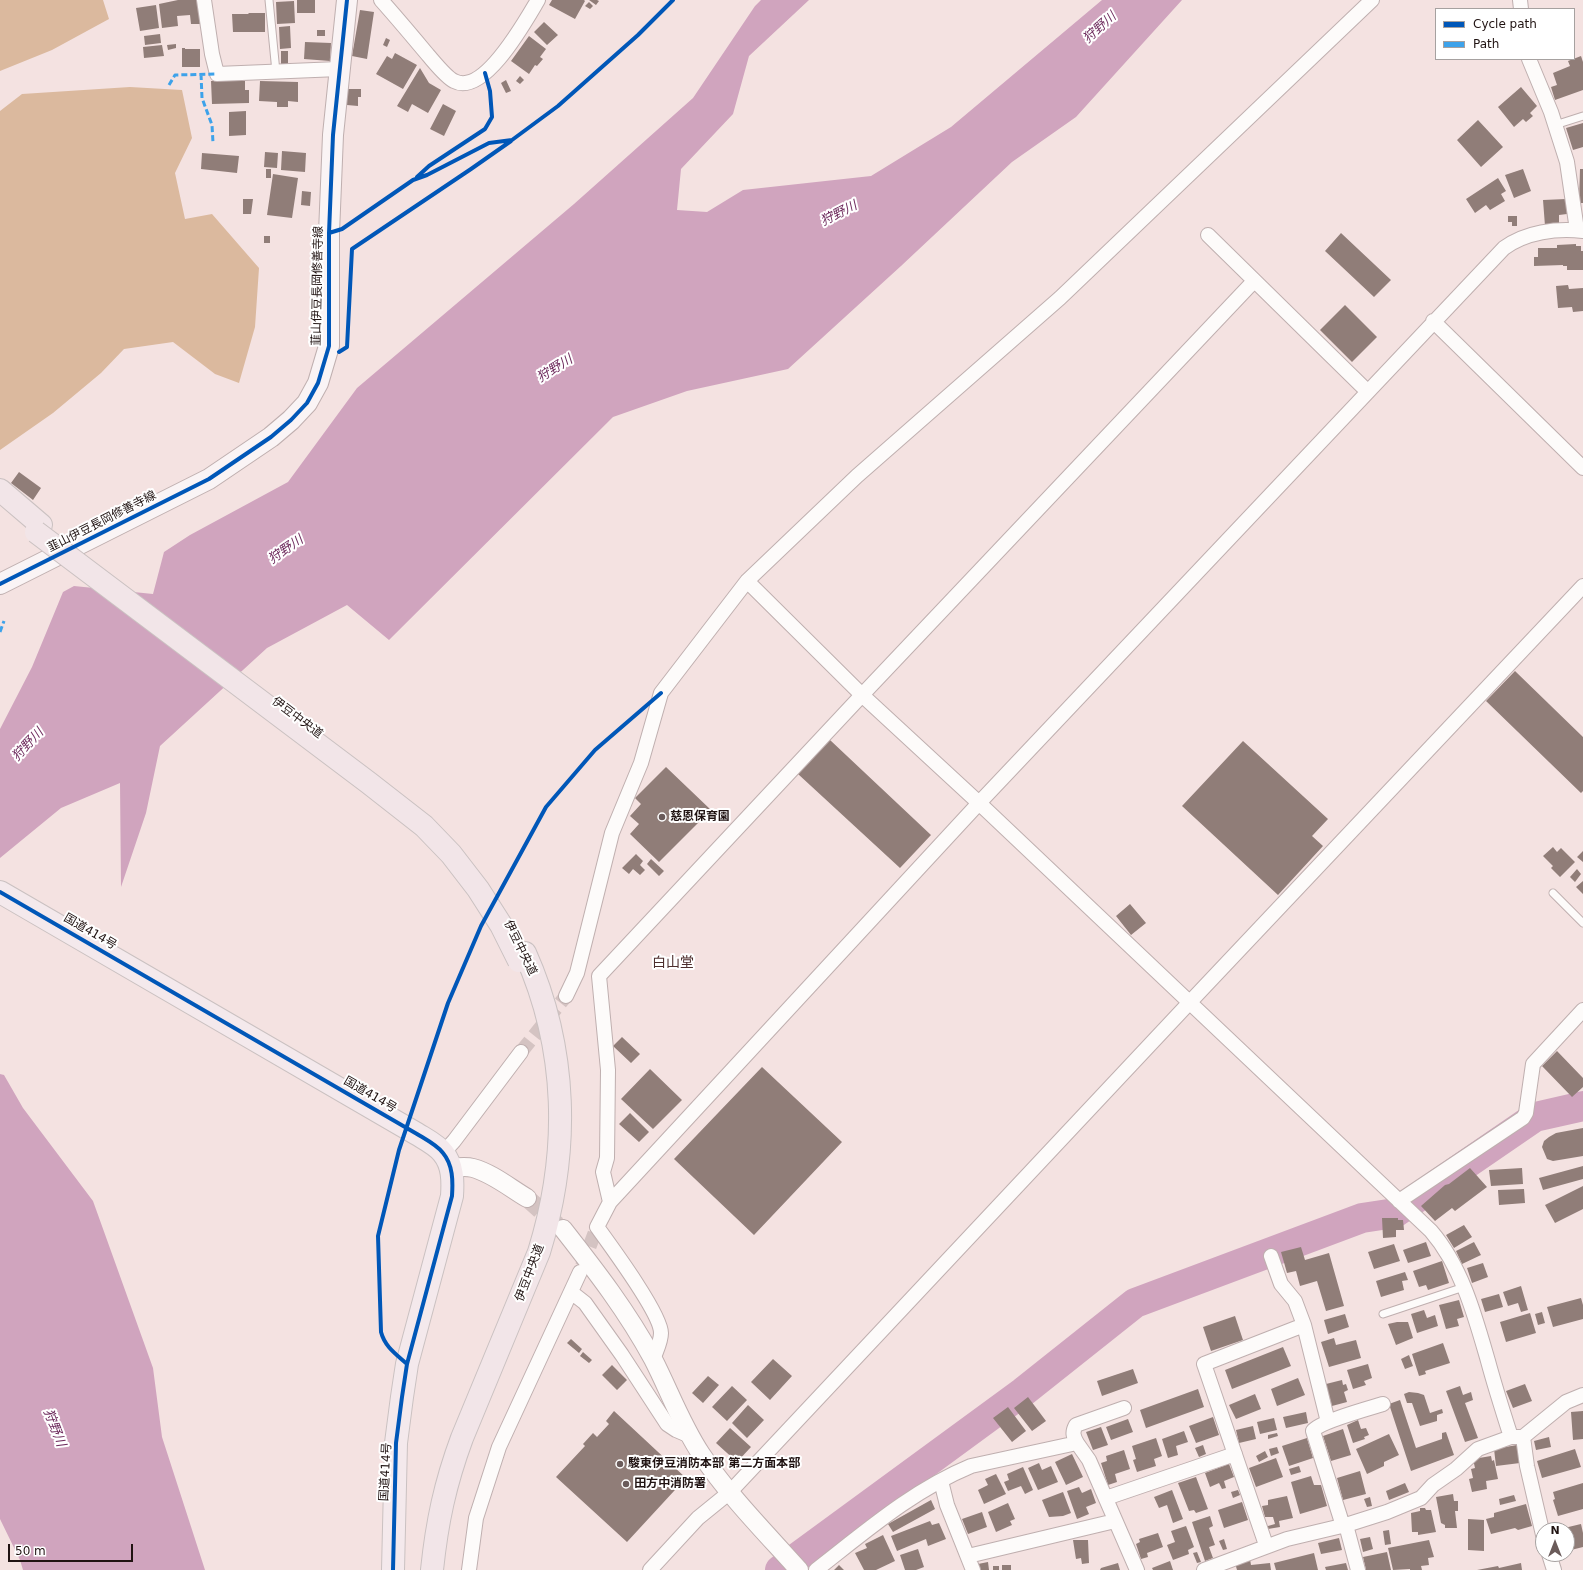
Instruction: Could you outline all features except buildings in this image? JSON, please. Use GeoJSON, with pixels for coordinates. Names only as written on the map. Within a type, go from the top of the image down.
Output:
{"type":"FeatureCollection","features":[{"type":"Feature","properties":{"kind":"highway","name":"伊豆中央道"},"geometry":{"type":"LineString","coordinates":[[0,490],[38,529]]}},
{"type":"Feature","properties":{"kind":"highway","name":"伊豆中央道"},"geometry":{"type":"LineString","coordinates":[[0,501],[373,776],[428,822],[455,848],[484,885],[508,921],[522,957],[536,1008],[544,1041],[550,1084],[552,1137],[545,1194],[538,1223],[519,1279],[443,1465],[432,1504],[427,1531],[423,1570]]}},
{"type":"Feature","properties":{"kind":"highway","name":"国道414号"},"geometry":{"type":"LineString","coordinates":[[0,892],[417,1134],[447,1160],[453,1180],[452,1196],[407,1364],[402,1397],[396,1443],[393,1570]]}},
{"type":"Feature","properties":{"kind":"highway","name":"伊豆中央道"},"geometry":{"type":"LineString","coordinates":[[432,1570],[435,1534],[451,1469],[462,1438],[539,1252],[547,1226],[555,1190],[558,1164],[560,1116],[556,1056],[551,1030],[534,974],[522,957]]}},
{"type":"Feature","properties":{"kind":"main road","name":"韮山伊豆長岡修善寺線"},"geometry":{"type":"LineString","coordinates":[[0,584],[209,479],[271,437],[291,420],[307,402],[318,383],[329,346],[329,233],[332,142],[347,0]]}},
{"type":"Feature","properties":{"kind":"street"},"geometry":{"type":"LineString","coordinates":[[204,0],[212,54],[217,74],[339,69]]}},
{"type":"Feature","properties":{"kind":"street"},"geometry":{"type":"LineString","coordinates":[[381,0],[436,65],[454,82],[463,83],[474,80],[485,73],[506,50],[538,0]]}},
{"type":"Feature","properties":{"kind":"street"},"geometry":{"type":"LineString","coordinates":[[566,996],[577,973],[612,833],[641,763],[660,693],[747,581],[857,476],[1060,298],[1372,0]]}},
{"type":"Feature","properties":{"kind":"street"},"geometry":{"type":"LineString","coordinates":[[653,1360],[661,1332],[658,1321],[624,1263],[597,1227],[610,1202],[979,803],[1433,321],[1504,248],[1513,241],[1530,234],[1580,231],[1567,162],[1555,125],[1529,60]]}},
{"type":"Feature","properties":{"kind":"street"},"geometry":{"type":"LineString","coordinates":[[1208,235],[1367,391]]}},
{"type":"Feature","properties":{"kind":"street"},"geometry":{"type":"LineString","coordinates":[[610,1202],[603,1172],[607,1158],[608,1070],[599,976],[862,695],[1254,281]]}},
{"type":"Feature","properties":{"kind":"street"},"geometry":{"type":"LineString","coordinates":[[1433,321],[1583,468]]}},
{"type":"Feature","properties":{"kind":"street"},"geometry":{"type":"LineString","coordinates":[[747,581],[862,695],[1190,1002],[1440,1241],[1464,1287],[1478,1326],[1527,1466],[1540,1522]]}},
{"type":"Feature","properties":{"kind":"street"},"geometry":{"type":"LineString","coordinates":[[650,1570],[698,1518],[730,1492],[1583,586]]}},
{"type":"Feature","properties":{"kind":"street"},"geometry":{"type":"LineString","coordinates":[[1399,1201],[1523,1118],[1526,1113],[1533,1064],[1583,1010]]}},
{"type":"Feature","properties":{"kind":"street"},"geometry":{"type":"LineString","coordinates":[[520,1052],[454,1141],[447,1160],[474,1168],[527,1198]]}},
{"type":"Feature","properties":{"kind":"street"},"geometry":{"type":"LineString","coordinates":[[563,1229],[605,1282],[636,1330],[653,1360],[690,1436],[730,1492],[799,1570]]}},
{"type":"Feature","properties":{"kind":"street"},"geometry":{"type":"LineString","coordinates":[[1271,1256],[1278,1278],[1295,1302],[1304,1325],[1328,1422]]}},
{"type":"Feature","properties":{"kind":"street"},"geometry":{"type":"LineString","coordinates":[[469,1570],[476,1518],[499,1447],[580,1272]]}},
{"type":"Feature","properties":{"kind":"street"},"geometry":{"type":"LineString","coordinates":[[571,1292],[585,1303],[622,1354],[667,1424],[690,1436]]}},
{"type":"Feature","properties":{"kind":"street"},"geometry":{"type":"LineString","coordinates":[[1266,1545],[1204,1364],[1304,1325]]}},
{"type":"Feature","properties":{"kind":"street"},"geometry":{"type":"LineString","coordinates":[[1204,1570],[1287,1538],[1344,1525],[1387,1512],[1421,1498],[1433,1486],[1456,1469],[1478,1449],[1517,1437],[1566,1402],[1583,1395]]}},
{"type":"Feature","properties":{"kind":"street"},"geometry":{"type":"LineString","coordinates":[[1358,1570],[1314,1430],[1328,1422],[1383,1404]]}},
{"type":"Feature","properties":{"kind":"street"},"geometry":{"type":"LineString","coordinates":[[1124,1408],[1076,1425],[1073,1431],[1073,1436],[1089,1460],[1136,1570]]}},
{"type":"Feature","properties":{"kind":"street"},"geometry":{"type":"LineString","coordinates":[[816,1570],[878,1521],[940,1481],[971,1466],[1077,1443]]}},
{"type":"Feature","properties":{"kind":"street"},"geometry":{"type":"LineString","coordinates":[[1106,1498],[1235,1454]]}},
{"type":"Feature","properties":{"kind":"street"},"geometry":{"type":"LineString","coordinates":[[940,1481],[947,1505],[973,1570]]}},
{"type":"Feature","properties":{"kind":"street"},"geometry":{"type":"LineString","coordinates":[[968,1556],[1115,1521]]}},
{"type":"Feature","properties":{"kind":"lane"},"geometry":{"type":"LineString","coordinates":[[269,0],[276,72]]}},
{"type":"Feature","properties":{"kind":"lane"},"geometry":{"type":"LineString","coordinates":[[1555,125],[1583,116]]}},
{"type":"Feature","properties":{"kind":"lane"},"geometry":{"type":"LineString","coordinates":[[1553,894],[1583,923]]}},
{"type":"Feature","properties":{"kind":"lane"},"geometry":{"type":"LineString","coordinates":[[1383,1314],[1464,1287]]}},
{"type":"Feature","properties":{"kind":"shaded area"},"geometry":{"type":"Polygon","coordinates":[[[0,0],[103,0],[109,19],[52,50],[0,71],[0,0]]]}},
{"type":"Feature","properties":{"kind":"shaded area"},"geometry":{"type":"Polygon","coordinates":[[[130,87],[182,90],[192,138],[175,173],[185,219],[212,214],[259,268],[255,327],[239,383],[215,374],[173,342],[124,349],[101,373],[53,413],[0,450],[0,111],[22,94],[130,87]]]}},
{"type":"Feature","properties":{"kind":"water","name":"狩野川"},"geometry":{"type":"Polygon","coordinates":[[[761,0],[809,0],[749,56],[733,114],[681,169],[677,210],[707,212],[743,190],[871,176],[951,127],[1102,0],[1182,0],[1076,117],[1012,162],[788,369],[687,391],[613,417],[389,640],[347,605],[267,648],[160,746],[146,813],[121,887],[120,783],[61,808],[0,858],[0,729],[32,667],[63,592],[74,586],[153,594],[164,552],[190,535],[288,482],[357,388],[574,204],[693,98],[755,6],[761,0]]]}},
{"type":"Feature","properties":{"kind":"water","name":"狩野川"},"geometry":{"type":"Polygon","coordinates":[[[0,1074],[4,1075],[23,1108],[93,1201],[153,1368],[162,1437],[205,1570],[23,1570],[20,1560],[0,1519],[0,1074]]]}},
{"type":"Feature","properties":{"kind":"waterway"},"geometry":{"type":"LineString","coordinates":[[780,1570],[1023,1392],[1135,1303],[1362,1218],[1395,1213],[1535,1117],[1583,1106]]}},
{"type":"Feature","properties":{"kind":"tunnel"},"geometry":{"type":"LineString","coordinates":[[521,1052],[566,996]]}},
{"type":"Feature","properties":{"kind":"tunnel"},"geometry":{"type":"LineString","coordinates":[[527,1198],[557,1225]]}},
{"type":"Feature","properties":{"kind":"tunnel"},"geometry":{"type":"LineString","coordinates":[[582,1266],[597,1227]]}},
{"type":"Feature","properties":{"kind":"marked path"},"geometry":{"type":"LineString","coordinates":[[201,74],[202,98],[212,125],[213,143]]}},
{"type":"Feature","properties":{"kind":"marked path"},"geometry":{"type":"LineString","coordinates":[[169,85],[175,75],[217,74]]}},
{"type":"Feature","properties":{"kind":"marked path"},"geometry":{"type":"LineString","coordinates":[[0,632],[4,621]]}},
{"type":"Feature","properties":{"kind":"cycle path"},"geometry":{"type":"LineString","coordinates":[[0,584],[209,479],[271,437],[291,420],[307,403],[318,383],[329,346],[329,233],[333,135],[347,0]]}},
{"type":"Feature","properties":{"kind":"cycle path"},"geometry":{"type":"LineString","coordinates":[[329,233],[342,229],[413,180],[427,175],[489,143],[512,140],[558,106],[638,35],[673,0]]}},
{"type":"Feature","properties":{"kind":"cycle path"},"geometry":{"type":"LineString","coordinates":[[417,177],[429,166],[485,129],[492,117],[490,91],[485,73]]}},
{"type":"Feature","properties":{"kind":"cycle path"},"geometry":{"type":"LineString","coordinates":[[339,352],[347,347],[352,249],[511,141]]}},
{"type":"Feature","properties":{"kind":"cycle path"},"geometry":{"type":"LineString","coordinates":[[407,1364],[388,1346],[381,1332],[378,1236],[399,1150],[448,1003],[481,926],[546,807],[595,750],[661,693]]}},
{"type":"Feature","properties":{"kind":"cycle path"},"geometry":{"type":"LineString","coordinates":[[0,892],[431,1142],[438,1147],[449,1163],[452,1173],[452,1196],[407,1364],[402,1397],[396,1443],[393,1570]]}},
{"type":"Feature","properties":{"kind":"place","name":"慈恩保育園"},"geometry":{"type":"Point","coordinates":[662,817]}},
{"type":"Feature","properties":{"kind":"place","name":"駿東伊豆消防本部 第二方面本部"},"geometry":{"type":"Point","coordinates":[620,1464]}},
{"type":"Feature","properties":{"kind":"place","name":"田方中消防署"},"geometry":{"type":"Point","coordinates":[626,1484]}},
{"type":"Feature","properties":{"kind":"district","name":"白山堂"},"geometry":{"type":"Point","coordinates":[673,963]}}]}
